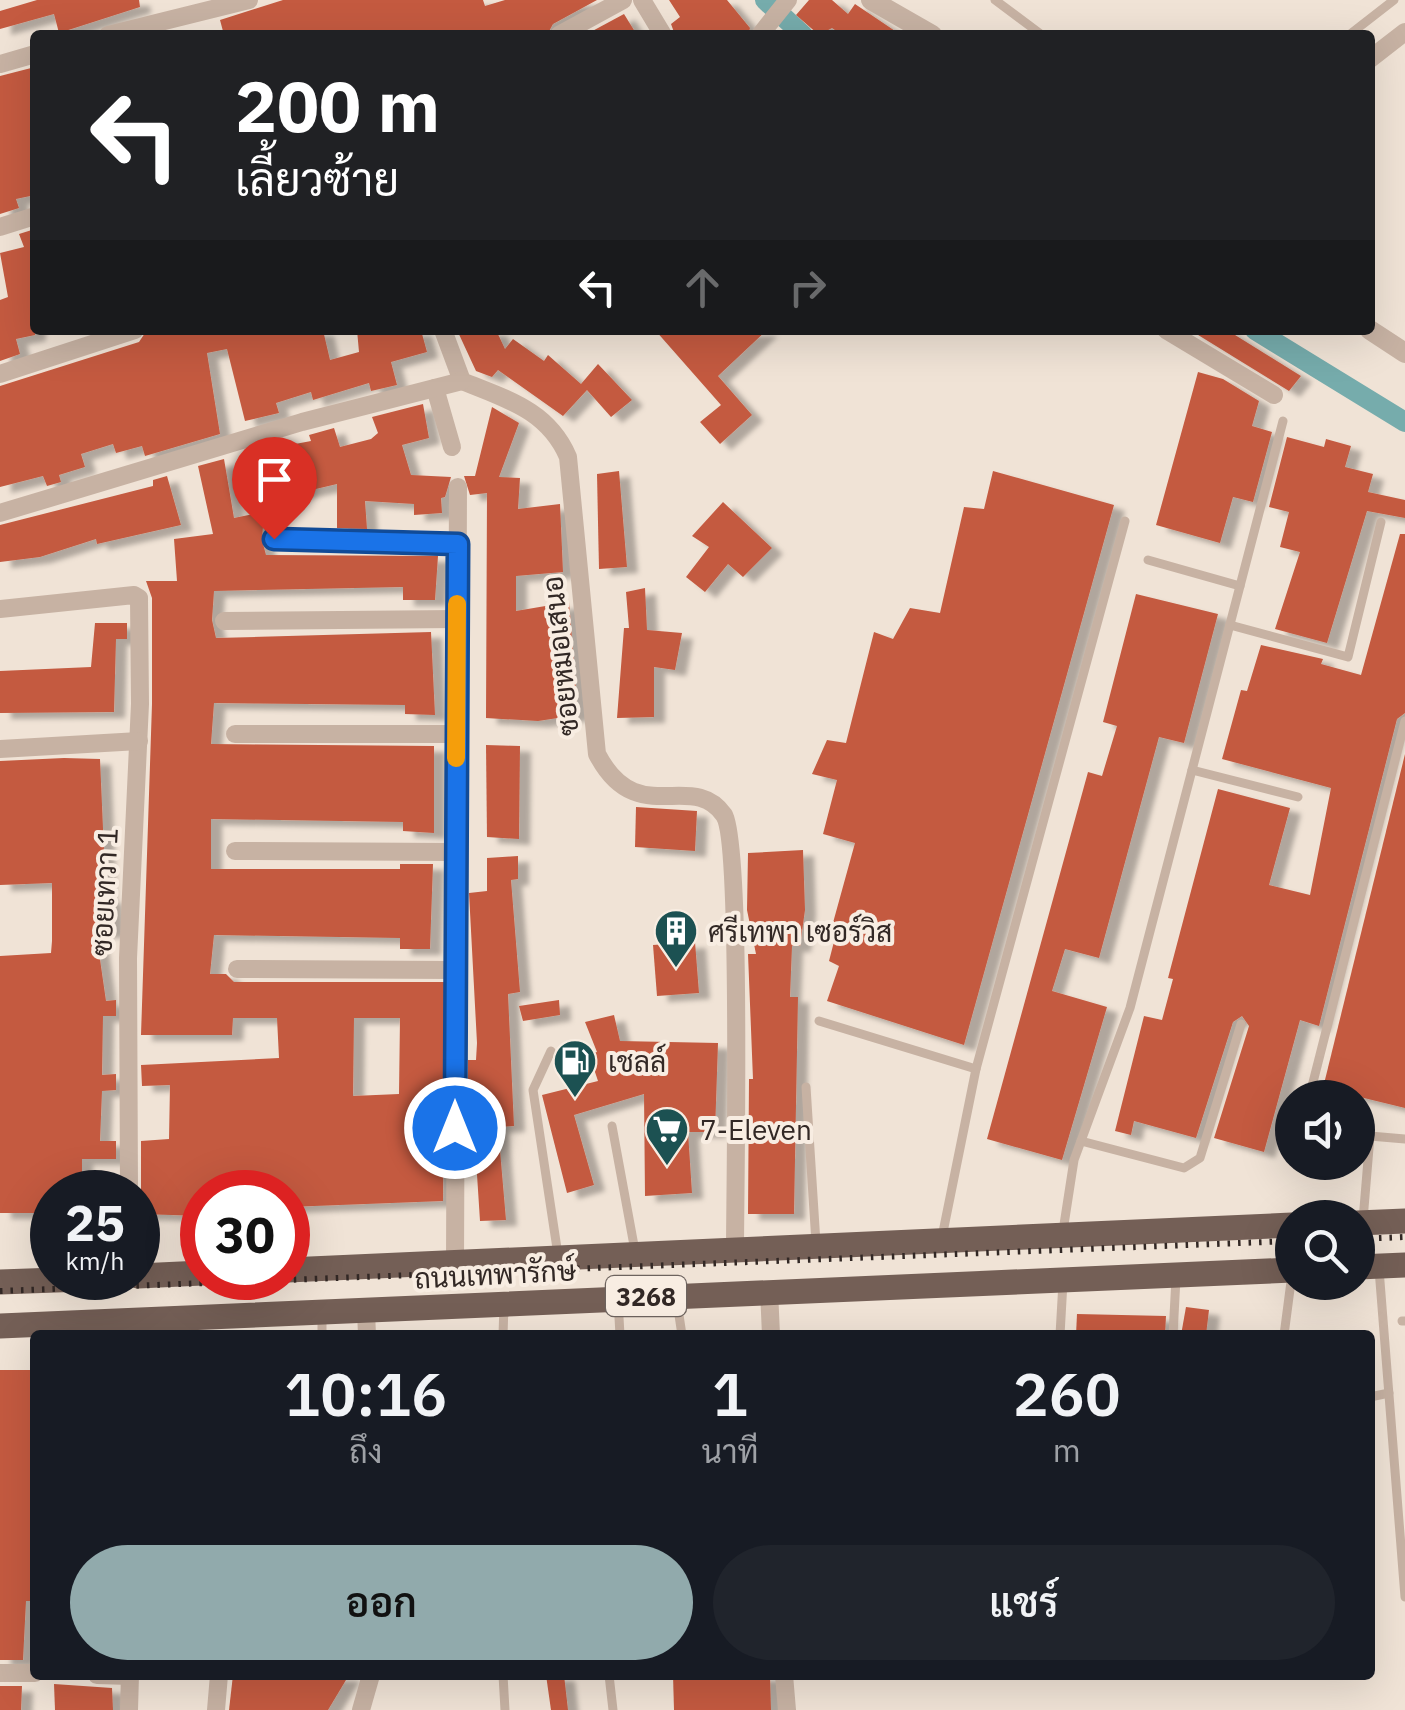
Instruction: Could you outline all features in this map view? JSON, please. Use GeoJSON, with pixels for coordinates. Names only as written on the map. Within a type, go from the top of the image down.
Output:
{"type":"FeatureCollection","features":[{"type":"Feature","properties":{"kind":"main road"},"geometry":{"type":"LineString","coordinates":[[1375,1222],[1405,1221]]}},
{"type":"Feature","properties":{"kind":"main road","name":"ถนนเทพารักษ์"},"geometry":{"type":"LineString","coordinates":[[310,1269],[1275,1226]]}},
{"type":"Feature","properties":{"kind":"main road","name":"ถนนเทพารักษ์"},"geometry":{"type":"LineString","coordinates":[[0,1326],[124,1328],[367,1323],[504,1303],[1275,1272]]}},
{"type":"Feature","properties":{"kind":"main road"},"geometry":{"type":"LineString","coordinates":[[0,1282],[30,1281]]}},
{"type":"Feature","properties":{"kind":"street"},"geometry":{"type":"LineString","coordinates":[[128,30],[248,0]]}},
{"type":"Feature","properties":{"kind":"street"},"geometry":{"type":"LineString","coordinates":[[568,30],[623,0]]}},
{"type":"Feature","properties":{"kind":"street"},"geometry":{"type":"LineString","coordinates":[[642,0],[660,30]]}},
{"type":"Feature","properties":{"kind":"street"},"geometry":{"type":"LineString","coordinates":[[764,30],[788,0]]}},
{"type":"Feature","properties":{"kind":"street"},"geometry":{"type":"LineString","coordinates":[[871,0],[923,30]]}},
{"type":"Feature","properties":{"kind":"street"},"geometry":{"type":"LineString","coordinates":[[1375,55],[1405,32]]}},
{"type":"Feature","properties":{"kind":"street"},"geometry":{"type":"LineString","coordinates":[[0,64],[30,55]]}},
{"type":"Feature","properties":{"kind":"street"},"geometry":{"type":"LineString","coordinates":[[0,227],[30,218]]}},
{"type":"Feature","properties":{"kind":"street"},"geometry":{"type":"LineString","coordinates":[[1375,333],[1405,353]]}},
{"type":"Feature","properties":{"kind":"street"},"geometry":{"type":"LineString","coordinates":[[0,374],[120,335]]}},
{"type":"Feature","properties":{"kind":"street"},"geometry":{"type":"LineString","coordinates":[[0,513],[462,381],[446,335]]}},
{"type":"Feature","properties":{"kind":"street"},"geometry":{"type":"LineString","coordinates":[[1174,335],[1274,395]]}},
{"type":"Feature","properties":{"kind":"street","name":"ซอยหมอเสนอ"},"geometry":{"type":"LineString","coordinates":[[462,381],[534,411],[560,436],[568,456],[597,754],[609,777],[627,793],[693,797],[710,802],[728,826],[733,895],[736,1249]]}},
{"type":"Feature","properties":{"kind":"street"},"geometry":{"type":"LineString","coordinates":[[434,388],[452,446]]}},
{"type":"Feature","properties":{"kind":"street"},"geometry":{"type":"LineString","coordinates":[[455,1262],[458,488]]}},
{"type":"Feature","properties":{"kind":"street"},"geometry":{"type":"LineString","coordinates":[[274,539],[458,544]]}},
{"type":"Feature","properties":{"kind":"street","name":"ซอยเทวา 1"},"geometry":{"type":"LineString","coordinates":[[0,610],[137,595],[139,741],[128,958],[129,1170]]}},
{"type":"Feature","properties":{"kind":"street"},"geometry":{"type":"LineString","coordinates":[[224,621],[456,619]]}},
{"type":"Feature","properties":{"kind":"street"},"geometry":{"type":"LineString","coordinates":[[235,734],[456,734]]}},
{"type":"Feature","properties":{"kind":"street"},"geometry":{"type":"LineString","coordinates":[[0,750],[139,741]]}},
{"type":"Feature","properties":{"kind":"street"},"geometry":{"type":"LineString","coordinates":[[235,852],[455,852]]}},
{"type":"Feature","properties":{"kind":"street"},"geometry":{"type":"LineString","coordinates":[[238,969],[455,970]]}},
{"type":"Feature","properties":{"kind":"street"},"geometry":{"type":"LineString","coordinates":[[769,1290],[771,1330]]}},
{"type":"Feature","properties":{"kind":"street"},"geometry":{"type":"LineString","coordinates":[[0,1672],[30,1674]]}},
{"type":"Feature","properties":{"kind":"street"},"geometry":{"type":"LineString","coordinates":[[129,1710],[130,1680]]}},
{"type":"Feature","properties":{"kind":"street"},"geometry":{"type":"LineString","coordinates":[[216,1710],[219,1680]]}},
{"type":"Feature","properties":{"kind":"street"},"geometry":{"type":"LineString","coordinates":[[361,1710],[370,1680]]}},
{"type":"Feature","properties":{"kind":"street"},"geometry":{"type":"LineString","coordinates":[[784,1680],[787,1710]]}},
{"type":"Feature","properties":{"kind":"lane"},"geometry":{"type":"LineString","coordinates":[[995,0],[1035,30]]}},
{"type":"Feature","properties":{"kind":"lane"},"geometry":{"type":"LineString","coordinates":[[1355,30],[1394,0]]}},
{"type":"Feature","properties":{"kind":"lane"},"geometry":{"type":"LineString","coordinates":[[1063,1234],[1068,1184],[1130,1008],[1283,422]]}},
{"type":"Feature","properties":{"kind":"lane"},"geometry":{"type":"LineString","coordinates":[[941,1240],[976,1069],[1125,522]]}},
{"type":"Feature","properties":{"kind":"lane"},"geometry":{"type":"LineString","coordinates":[[1230,625],[1348,657],[1380,522]]}},
{"type":"Feature","properties":{"kind":"lane"},"geometry":{"type":"LineString","coordinates":[[1148,560],[1240,586]]}},
{"type":"Feature","properties":{"kind":"lane"},"geometry":{"type":"LineString","coordinates":[[1314,1080],[1405,721]]}},
{"type":"Feature","properties":{"kind":"lane"},"geometry":{"type":"LineString","coordinates":[[1192,770],[1298,797]]}},
{"type":"Feature","properties":{"kind":"lane"},"geometry":{"type":"LineString","coordinates":[[819,1021],[976,1069]]}},
{"type":"Feature","properties":{"kind":"lane"},"geometry":{"type":"LineString","coordinates":[[1081,1141],[1184,1168],[1194,1165],[1241,1024]]}},
{"type":"Feature","properties":{"kind":"lane"},"geometry":{"type":"LineString","coordinates":[[552,1051],[533,1090],[559,1258]]}},
{"type":"Feature","properties":{"kind":"lane"},"geometry":{"type":"LineString","coordinates":[[806,1087],[816,1245]]}},
{"type":"Feature","properties":{"kind":"lane"},"geometry":{"type":"LineString","coordinates":[[612,1126],[635,1253]]}},
{"type":"Feature","properties":{"kind":"lane"},"geometry":{"type":"LineString","coordinates":[[1375,1136],[1405,1139]]}},
{"type":"Feature","properties":{"kind":"lane"},"geometry":{"type":"LineString","coordinates":[[1380,1266],[1405,1597]]}},
{"type":"Feature","properties":{"kind":"lane"},"geometry":{"type":"LineString","coordinates":[[1173,1330],[1176,1275]]}},
{"type":"Feature","properties":{"kind":"lane"},"geometry":{"type":"LineString","coordinates":[[1060,1330],[1064,1279]]}},
{"type":"Feature","properties":{"kind":"lane"},"geometry":{"type":"LineString","coordinates":[[676,1294],[681,1330]]}},
{"type":"Feature","properties":{"kind":"lane"},"geometry":{"type":"LineString","coordinates":[[618,1297],[620,1330]]}},
{"type":"Feature","properties":{"kind":"lane"},"geometry":{"type":"LineString","coordinates":[[1285,1330],[1288,1300]]}},
{"type":"Feature","properties":{"kind":"lane"},"geometry":{"type":"LineString","coordinates":[[503,1330],[504,1303]]}},
{"type":"Feature","properties":{"kind":"lane"},"geometry":{"type":"LineString","coordinates":[[1375,1396],[1389,1393]]}},
{"type":"Feature","properties":{"kind":"lane"},"geometry":{"type":"LineString","coordinates":[[503,1680],[505,1710]]}},
{"type":"Feature","properties":{"kind":"lane"},"geometry":{"type":"LineString","coordinates":[[610,1680],[612,1710]]}},
{"type":"Feature","properties":{"kind":"building"},"geometry":{"type":"Polygon","coordinates":[[[37,0],[139,0],[140,7],[68,30],[58,30],[54,14],[0,29],[0,11],[37,0]]]}},
{"type":"Feature","properties":{"kind":"building"},"geometry":{"type":"Polygon","coordinates":[[[283,0],[483,0],[485,6],[505,0],[597,0],[553,24],[550,30],[223,30],[220,20],[283,0]]]}},
{"type":"Feature","properties":{"kind":"building"},"geometry":{"type":"Polygon","coordinates":[[[669,0],[727,0],[750,28],[673,30],[671,24],[680,17],[669,0]]]}},
{"type":"Feature","properties":{"kind":"building"},"geometry":{"type":"Polygon","coordinates":[[[809,0],[832,0],[848,14],[855,4],[894,30],[813,30],[796,15],[809,0]]]}},
{"type":"Feature","properties":{"kind":"building"},"geometry":{"type":"Polygon","coordinates":[[[624,14],[634,30],[594,30],[624,14]]]}},
{"type":"Feature","properties":{"kind":"building"},"geometry":{"type":"Polygon","coordinates":[[[30,68],[30,196],[16,199],[19,208],[0,214],[0,76],[30,68]]]}},
{"type":"Feature","properties":{"kind":"building"},"geometry":{"type":"Polygon","coordinates":[[[30,231],[30,335],[35,335],[16,339],[20,354],[0,361],[0,300],[8,297],[0,253],[24,247],[19,234],[30,231]]]}},
{"type":"Feature","properties":{"kind":"building"},"geometry":{"type":"Polygon","coordinates":[[[144,335],[324,335],[330,360],[359,352],[357,335],[422,335],[427,352],[391,362],[397,385],[371,391],[369,383],[313,400],[311,392],[276,403],[279,413],[245,421],[227,349],[207,353],[220,434],[145,456],[142,446],[116,453],[113,444],[81,454],[85,467],[59,475],[61,482],[47,486],[43,476],[0,487],[0,386],[139,342],[144,335]]]}},
{"type":"Feature","properties":{"kind":"building"},"geometry":{"type":"Polygon","coordinates":[[[459,335],[498,335],[505,349],[513,339],[544,361],[548,355],[581,384],[598,364],[632,400],[611,417],[587,390],[563,416],[498,370],[492,377],[476,371],[459,335]]]}},
{"type":"Feature","properties":{"kind":"building"},"geometry":{"type":"Polygon","coordinates":[[[659,335],[762,335],[718,376],[752,415],[720,444],[700,422],[721,405],[659,335]]]}},
{"type":"Feature","properties":{"kind":"building"},"geometry":{"type":"Polygon","coordinates":[[[1198,335],[1235,335],[1301,376],[1289,391],[1198,335]]]}},
{"type":"Feature","properties":{"kind":"building"},"geometry":{"type":"Polygon","coordinates":[[[1198,372],[1223,379],[1259,401],[1252,426],[1272,432],[1253,502],[1233,497],[1220,543],[1156,525],[1198,372]]]}},
{"type":"Feature","properties":{"kind":"building"},"geometry":{"type":"Polygon","coordinates":[[[423,404],[429,438],[402,445],[411,475],[451,477],[445,497],[441,498],[442,513],[414,515],[414,504],[365,501],[367,529],[337,528],[337,484],[265,501],[253,452],[311,441],[309,435],[334,428],[340,447],[371,439],[378,433],[372,417],[423,404]]]}},
{"type":"Feature","properties":{"kind":"building"},"geometry":{"type":"Polygon","coordinates":[[[492,407],[519,423],[499,477],[520,478],[518,509],[560,504],[563,572],[516,576],[516,611],[569,602],[578,715],[538,721],[486,718],[487,493],[470,495],[464,476],[475,476],[492,407]]]}},
{"type":"Feature","properties":{"kind":"building"},"geometry":{"type":"Polygon","coordinates":[[[1287,437],[1324,447],[1326,439],[1351,446],[1345,467],[1373,474],[1368,492],[1405,500],[1405,518],[1367,511],[1327,643],[1275,629],[1300,552],[1280,547],[1289,512],[1269,507],[1287,437]]]}},
{"type":"Feature","properties":{"kind":"building"},"geometry":{"type":"Polygon","coordinates":[[[224,459],[234,518],[264,512],[262,540],[266,555],[438,556],[435,600],[403,600],[403,587],[214,591],[212,620],[216,638],[431,632],[435,715],[405,714],[405,705],[214,703],[211,744],[434,746],[434,833],[403,831],[403,822],[211,819],[211,869],[400,869],[400,864],[433,864],[430,949],[400,949],[400,938],[214,935],[210,974],[226,974],[234,982],[444,982],[443,1201],[310,1206],[310,1170],[180,1170],[180,1215],[160,1215],[160,1170],[141,1170],[141,1141],[169,1139],[170,1085],[142,1086],[141,1065],[279,1058],[277,1018],[233,1018],[232,1035],[141,1035],[152,704],[152,598],[146,581],[177,581],[174,539],[213,534],[198,466],[224,459]],[[354,1018],[353,1096],[399,1094],[400,1018],[354,1018]]]}},
{"type":"Feature","properties":{"kind":"building"},"geometry":{"type":"Polygon","coordinates":[[[619,471],[627,567],[599,569],[597,474],[619,471]]]}},
{"type":"Feature","properties":{"kind":"building"},"geometry":{"type":"Polygon","coordinates":[[[993,471],[1114,505],[964,1045],[827,1001],[839,966],[829,961],[837,930],[831,930],[855,843],[823,834],[837,780],[812,774],[827,740],[846,743],[874,632],[893,639],[910,608],[940,613],[964,507],[984,509],[993,471]]]}},
{"type":"Feature","properties":{"kind":"building"},"geometry":{"type":"Polygon","coordinates":[[[167,476],[181,525],[97,544],[96,539],[40,557],[0,562],[0,525],[153,486],[153,480],[167,476]]]}},
{"type":"Feature","properties":{"kind":"building"},"geometry":{"type":"Polygon","coordinates":[[[723,502],[772,548],[743,577],[728,564],[705,592],[686,577],[709,547],[692,536],[723,502]]]}},
{"type":"Feature","properties":{"kind":"building"},"geometry":{"type":"Polygon","coordinates":[[[1400,534],[1405,534],[1405,713],[1397,719],[1319,1026],[1300,1020],[1284,1080],[1275,1080],[1275,1112],[1264,1152],[1214,1138],[1249,1026],[1242,1016],[1233,1022],[1196,1138],[1134,1121],[1131,1135],[1115,1131],[1144,1016],[1162,1020],[1173,979],[1168,978],[1218,789],[1290,808],[1269,885],[1310,895],[1331,788],[1222,759],[1241,690],[1247,691],[1261,645],[1323,659],[1321,664],[1361,675],[1400,534]]]}},
{"type":"Feature","properties":{"kind":"building"},"geometry":{"type":"Polygon","coordinates":[[[645,588],[647,630],[682,633],[675,670],[654,667],[654,717],[617,718],[624,628],[629,628],[626,592],[645,588]]]}},
{"type":"Feature","properties":{"kind":"building"},"geometry":{"type":"Polygon","coordinates":[[[1136,594],[1218,614],[1184,743],[1159,737],[1099,958],[1065,949],[1052,991],[1107,1007],[1062,1160],[987,1139],[1088,772],[1102,776],[1117,726],[1103,722],[1136,594]]]}},
{"type":"Feature","properties":{"kind":"building"},"geometry":{"type":"Polygon","coordinates":[[[95,623],[127,623],[127,639],[116,639],[114,712],[0,713],[0,671],[91,667],[95,623]]]}},
{"type":"Feature","properties":{"kind":"building"},"geometry":{"type":"Polygon","coordinates":[[[486,745],[520,746],[519,839],[487,837],[486,745]]]}},
{"type":"Feature","properties":{"kind":"building"},"geometry":{"type":"Polygon","coordinates":[[[1405,754],[1405,1108],[1375,1101],[1375,1080],[1325,1080],[1405,754]]]}},
{"type":"Feature","properties":{"kind":"building"},"geometry":{"type":"Polygon","coordinates":[[[100,759],[106,898],[111,897],[113,932],[96,932],[106,1001],[116,1000],[116,1016],[103,1016],[102,1075],[116,1074],[116,1090],[102,1091],[100,1141],[116,1141],[116,1159],[82,1159],[82,1170],[30,1170],[30,1213],[0,1213],[0,956],[51,953],[52,883],[0,885],[0,761],[100,759]]]}},
{"type":"Feature","properties":{"kind":"building"},"geometry":{"type":"Polygon","coordinates":[[[636,807],[697,811],[695,851],[635,847],[636,807]]]}},
{"type":"Feature","properties":{"kind":"building"},"geometry":{"type":"Polygon","coordinates":[[[803,850],[805,910],[800,946],[792,946],[790,997],[798,997],[794,1214],[748,1214],[749,1079],[753,1079],[748,954],[756,954],[747,910],[748,853],[803,850]]]}},
{"type":"Feature","properties":{"kind":"building"},"geometry":{"type":"Polygon","coordinates":[[[518,856],[518,879],[511,880],[520,992],[508,994],[514,1126],[498,1127],[506,1220],[480,1221],[474,1128],[468,1128],[468,1060],[476,1060],[477,1043],[469,893],[487,891],[487,858],[518,856]]]}},
{"type":"Feature","properties":{"kind":"building","name":"ศรีเทพา เซอร์วิส"},"geometry":{"type":"Polygon","coordinates":[[[695,942],[699,993],[657,996],[653,945],[695,942]]]}},
{"type":"Feature","properties":{"kind":"building"},"geometry":{"type":"Polygon","coordinates":[[[559,1000],[560,1015],[523,1021],[519,1006],[559,1000]]]}},
{"type":"Feature","properties":{"kind":"building"},"geometry":{"type":"Polygon","coordinates":[[[614,1015],[620,1041],[718,1043],[715,1132],[688,1132],[692,1193],[645,1196],[644,1094],[574,1115],[594,1185],[567,1193],[542,1095],[598,1081],[589,1054],[597,1052],[585,1022],[614,1015]]]}},
{"type":"Feature","properties":{"kind":"building"},"geometry":{"type":"Polygon","coordinates":[[[1186,1307],[1209,1310],[1207,1330],[1182,1330],[1186,1307]]]}},
{"type":"Feature","properties":{"kind":"building"},"geometry":{"type":"Polygon","coordinates":[[[1077,1314],[1166,1316],[1165,1330],[1076,1330],[1077,1314]]]}},
{"type":"Feature","properties":{"kind":"building"},"geometry":{"type":"Polygon","coordinates":[[[0,1370],[30,1370],[30,1601],[26,1601],[23,1660],[0,1660],[0,1370]]]}},
{"type":"Feature","properties":{"kind":"building"},"geometry":{"type":"Polygon","coordinates":[[[232,1680],[346,1680],[328,1710],[229,1710],[232,1680]]]}},
{"type":"Feature","properties":{"kind":"building"},"geometry":{"type":"Polygon","coordinates":[[[547,1680],[565,1680],[568,1710],[551,1710],[547,1680]]]}},
{"type":"Feature","properties":{"kind":"building"},"geometry":{"type":"Polygon","coordinates":[[[673,1680],[770,1680],[771,1710],[674,1710],[673,1680]]]}},
{"type":"Feature","properties":{"kind":"building"},"geometry":{"type":"Polygon","coordinates":[[[54,1684],[112,1688],[113,1710],[55,1710],[54,1684]]]}},
{"type":"Feature","properties":{"kind":"building"},"geometry":{"type":"Polygon","coordinates":[[[0,1686],[22,1686],[21,1710],[0,1710],[0,1686]]]}},
{"type":"Feature","properties":{"kind":"waterway"},"geometry":{"type":"LineString","coordinates":[[765,0],[798,30]]}},
{"type":"Feature","properties":{"kind":"waterway"},"geometry":{"type":"LineString","coordinates":[[1263,335],[1405,422]]}},
{"type":"Feature","properties":{"kind":"railway"},"geometry":{"type":"LineString","coordinates":[[1375,1238],[1405,1237]]}},
{"type":"Feature","properties":{"kind":"railway"},"geometry":{"type":"LineString","coordinates":[[0,1291],[1275,1242]]}},
{"type":"Feature","properties":{"kind":"slow traffic"},"geometry":{"type":"LineString","coordinates":[[456,758],[457,604]]}},
{"type":"Feature","properties":{"kind":"place","name":"ศรีเทพา เซอร์วิส"},"geometry":{"type":"Point","coordinates":[676,969]}},
{"type":"Feature","properties":{"kind":"place","name":"เชลล์"},"geometry":{"type":"Point","coordinates":[575,1099]}},
{"type":"Feature","properties":{"kind":"place","name":"7-Eleven"},"geometry":{"type":"Point","coordinates":[667,1167]}},
{"type":"Feature","properties":{"kind":"route"},"geometry":{"type":"LineString","coordinates":[[274,539],[458,544],[455,1128]]}}]}
